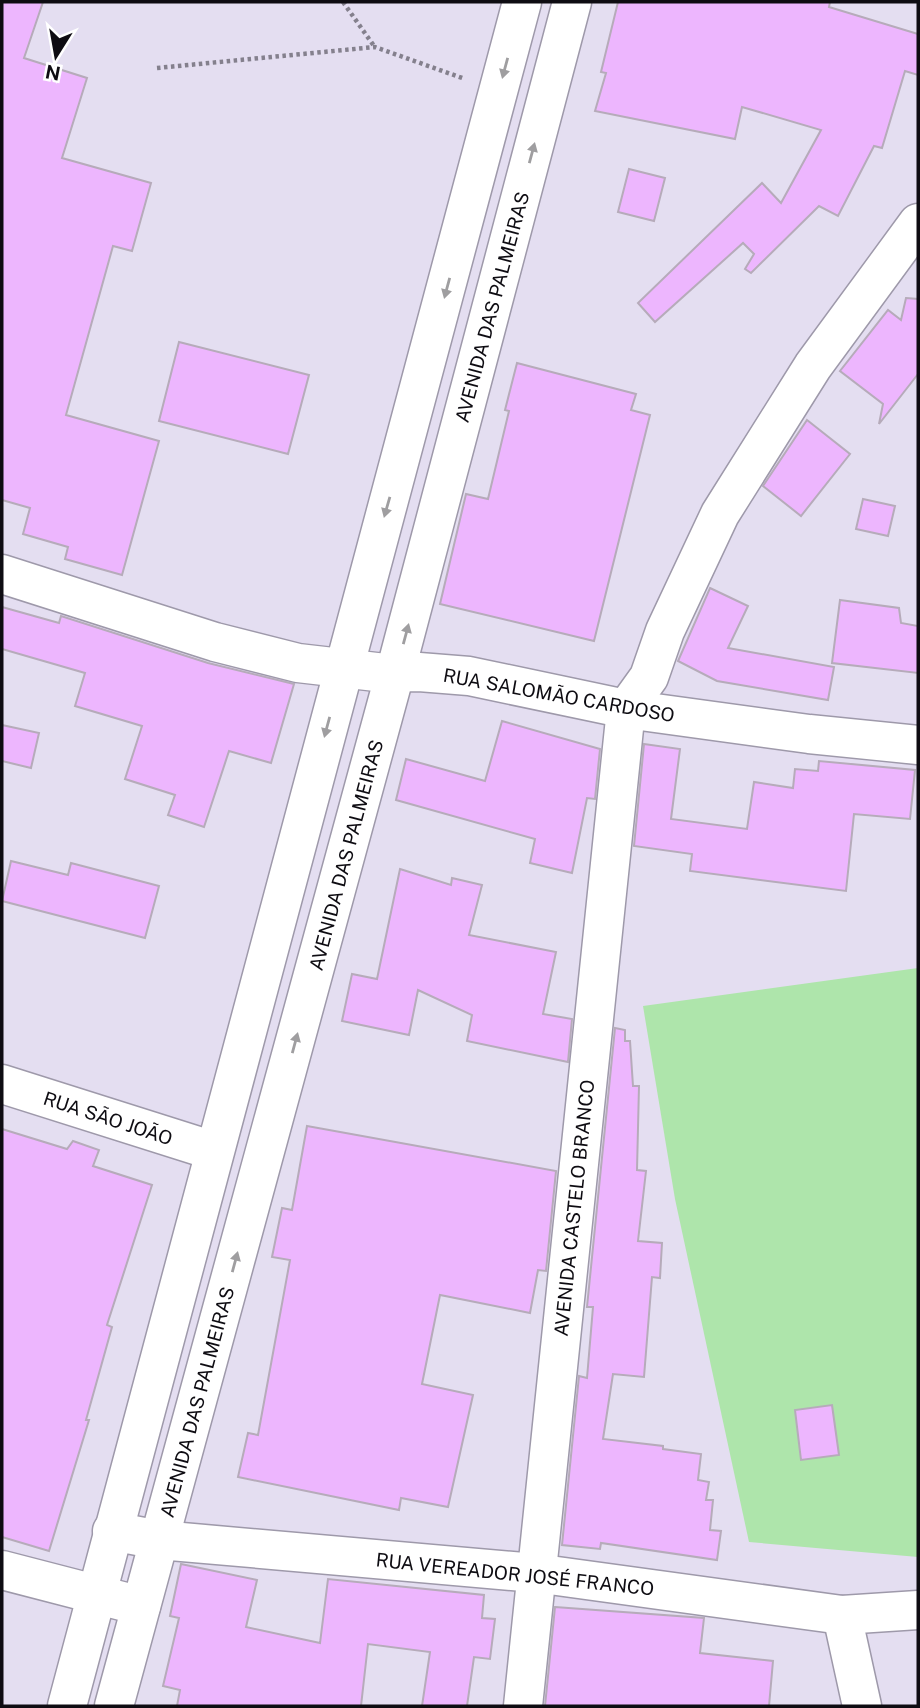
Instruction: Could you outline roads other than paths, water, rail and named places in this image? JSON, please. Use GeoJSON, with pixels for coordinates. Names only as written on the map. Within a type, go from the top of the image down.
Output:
{"type":"FeatureCollection","features":[{"type":"Feature","properties":{"kind":"street"},"geometry":{"type":"LineString","coordinates":[[67,1706],[522,2]]}},
{"type":"Feature","properties":{"kind":"street","name":"AVENIDA DAS PALMEIRAS"},"geometry":{"type":"LineString","coordinates":[[114,1706],[395,673],[572,2]]}},
{"type":"Feature","properties":{"kind":"street"},"geometry":{"type":"LineString","coordinates":[[626,709],[649,677],[670,619],[720,514],[813,366],[918,223]]}},
{"type":"Feature","properties":{"kind":"street","name":"RUA SALOMÃO CARDOSO"},"geometry":{"type":"LineString","coordinates":[[2,574],[215,642],[298,663],[342,669],[469,676],[626,709],[809,734],[918,745]]}},
{"type":"Feature","properties":{"kind":"street","name":"AVENIDA CASTELO BRANCO"},"geometry":{"type":"LineString","coordinates":[[523,1706],[626,709]]}},
{"type":"Feature","properties":{"kind":"street","name":"RUA SÃO JOÃO"},"geometry":{"type":"LineString","coordinates":[[2,1084],[214,1151]]}},
{"type":"Feature","properties":{"kind":"street","name":"RUA VEREADOR JOSÉ FRANCO"},"geometry":{"type":"LineString","coordinates":[[112,1531],[159,1541],[535,1573],[842,1615],[918,1610]]}},
{"type":"Feature","properties":{"kind":"street"},"geometry":{"type":"LineString","coordinates":[[2,1570],[141,1606]]}},
{"type":"Feature","properties":{"kind":"street"},"geometry":{"type":"LineString","coordinates":[[842,1615],[862,1706]]}}]}
